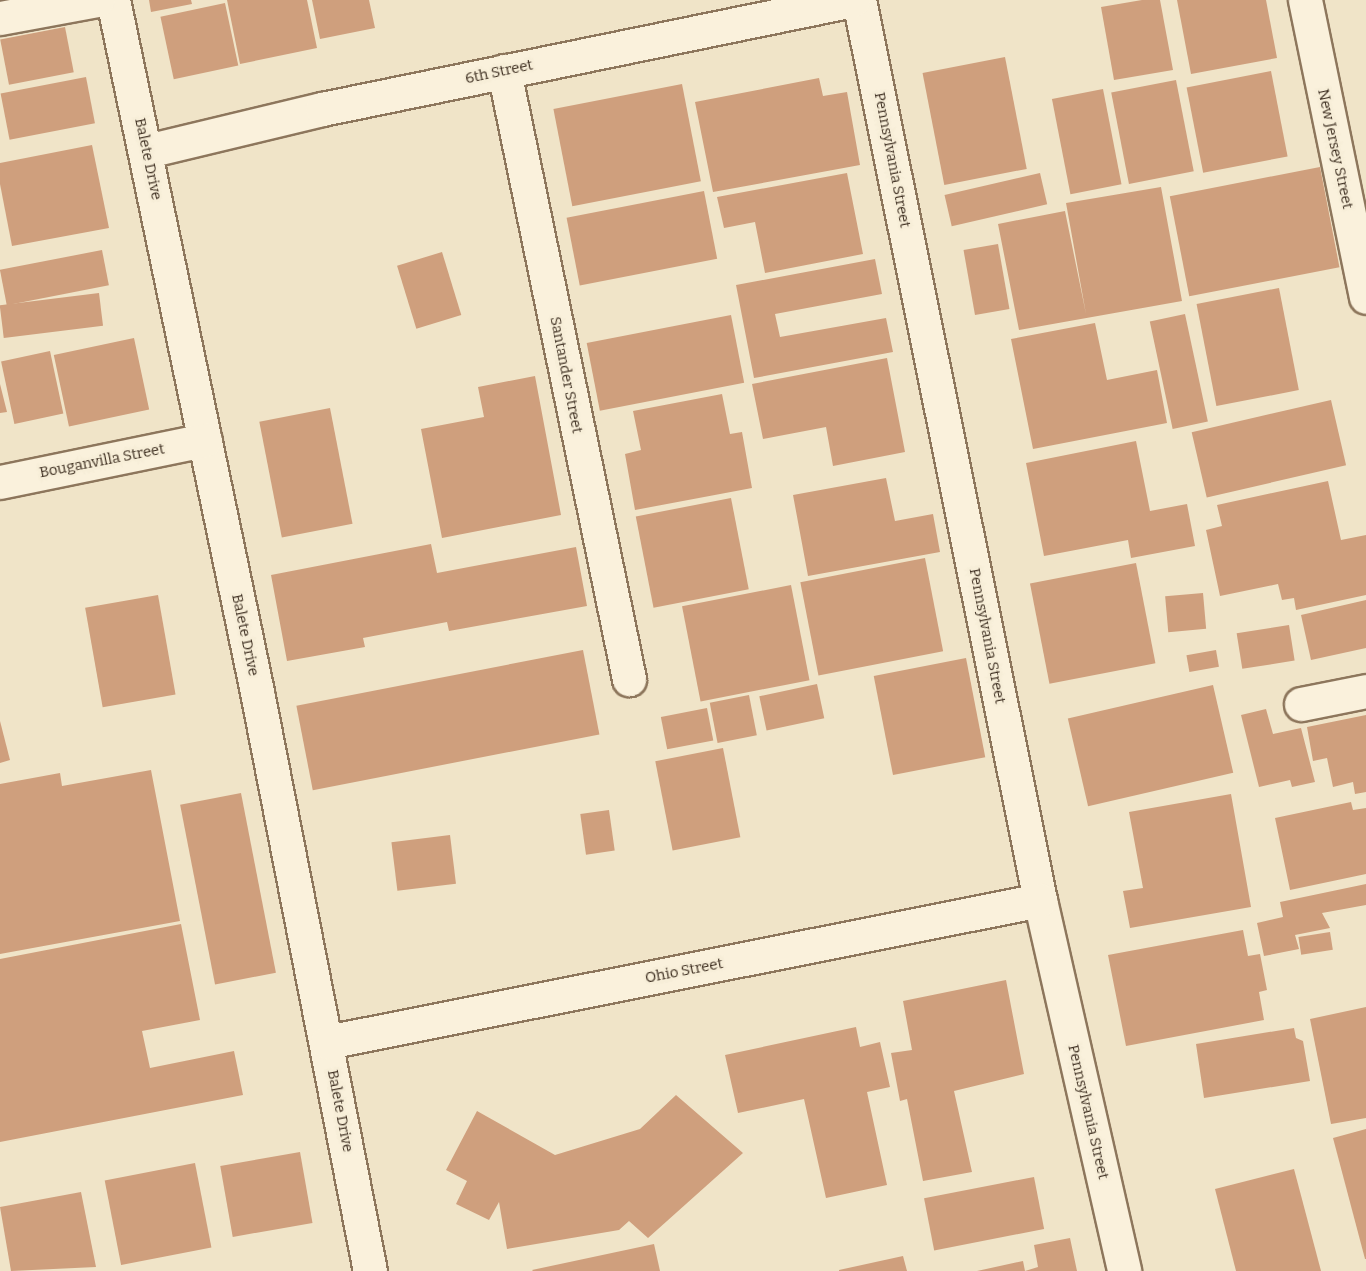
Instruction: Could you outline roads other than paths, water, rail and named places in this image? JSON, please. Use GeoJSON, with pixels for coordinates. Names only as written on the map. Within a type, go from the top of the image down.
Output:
{"type":"FeatureCollection","features":[{"type":"Feature","properties":{"kind":"street"},"geometry":{"type":"LineString","coordinates":[[0,18],[97,0]]}},
{"type":"Feature","properties":{"kind":"street","name":"Balete Drive"},"geometry":{"type":"LineString","coordinates":[[113,0],[147,151],[327,1042],[370,1271]]}},
{"type":"Feature","properties":{"kind":"street","name":"6th Street"},"geometry":{"type":"LineString","coordinates":[[147,151],[504,71],[853,0]]}},
{"type":"Feature","properties":{"kind":"street","name":"Pennsylvania Street"},"geometry":{"type":"LineString","coordinates":[[859,0],[1040,900],[1124,1271]]}},
{"type":"Feature","properties":{"kind":"street","name":"New Jersey Street"},"geometry":{"type":"LineString","coordinates":[[1305,0],[1366,297]]}},
{"type":"Feature","properties":{"kind":"street","name":"Santander Street"},"geometry":{"type":"LineString","coordinates":[[504,71],[629,679]]}},
{"type":"Feature","properties":{"kind":"street","name":"Bouganvilla Street"},"geometry":{"type":"LineString","coordinates":[[0,482],[205,440]]}},
{"type":"Feature","properties":{"kind":"street"},"geometry":{"type":"LineString","coordinates":[[1301,704],[1366,691]]}},
{"type":"Feature","properties":{"kind":"street","name":"Ohio Street"},"geometry":{"type":"LineString","coordinates":[[327,1042],[1040,900]]}}]}
